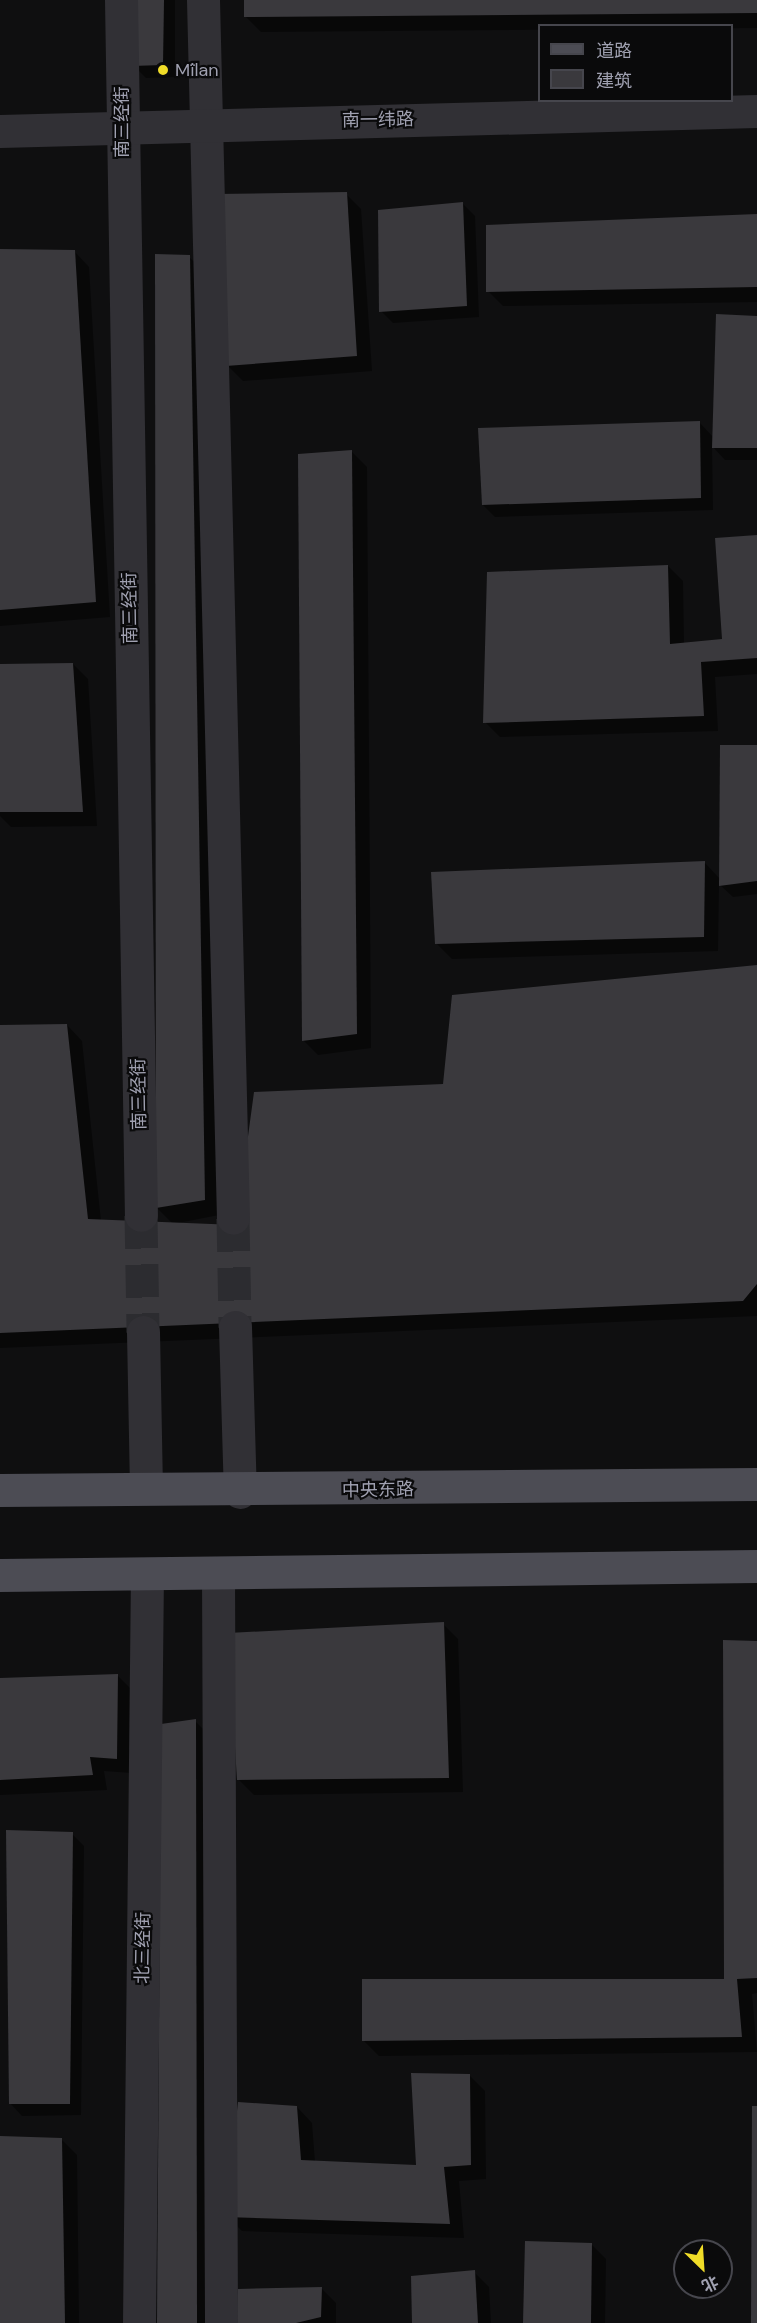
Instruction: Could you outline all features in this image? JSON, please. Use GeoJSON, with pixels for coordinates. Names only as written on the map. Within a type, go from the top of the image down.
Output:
{"type":"FeatureCollection","features":[{"type":"Feature","properties":{"kind":"main road","name":"中央东路"},"geometry":{"type":"LineString","coordinates":[[0,1490],[146,1487],[240,1492],[757,1484]]}},
{"type":"Feature","properties":{"kind":"main road"},"geometry":{"type":"LineString","coordinates":[[0,1575],[757,1566]]}},
{"type":"Feature","properties":{"kind":"street","name":"南三经街"},"geometry":{"type":"LineString","coordinates":[[121,0],[121,127],[141,1215]]}},
{"type":"Feature","properties":{"kind":"street"},"geometry":{"type":"LineString","coordinates":[[203,0],[203,124],[233,1218]]}},
{"type":"Feature","properties":{"kind":"street","name":"南一纬路"},"geometry":{"type":"LineString","coordinates":[[0,131],[757,111]]}},
{"type":"Feature","properties":{"kind":"street"},"geometry":{"type":"LineString","coordinates":[[236,1328],[240,1492]]}},
{"type":"Feature","properties":{"kind":"street"},"geometry":{"type":"LineString","coordinates":[[144,1332],[146,1487]]}},
{"type":"Feature","properties":{"kind":"street"},"geometry":{"type":"LineString","coordinates":[[218,1573],[221,2323]]}},
{"type":"Feature","properties":{"kind":"street","name":"北三经街"},"geometry":{"type":"LineString","coordinates":[[139,2323],[147,1574]]}},
{"type":"Feature","properties":{"kind":"building"},"geometry":{"type":"Polygon","coordinates":[[[133,0],[164,0],[163,65],[132,66],[133,0]]]}},
{"type":"Feature","properties":{"kind":"building"},"geometry":{"type":"Polygon","coordinates":[[[244,0],[757,0],[757,13],[244,17],[244,0]]]}},
{"type":"Feature","properties":{"kind":"building"},"geometry":{"type":"Polygon","coordinates":[[[347,192],[357,356],[226,366],[216,194],[347,192]]]}},
{"type":"Feature","properties":{"kind":"building"},"geometry":{"type":"Polygon","coordinates":[[[463,202],[467,306],[379,312],[378,210],[463,202]]]}},
{"type":"Feature","properties":{"kind":"building"},"geometry":{"type":"Polygon","coordinates":[[[757,214],[757,287],[486,292],[486,225],[757,214]]]}},
{"type":"Feature","properties":{"kind":"building"},"geometry":{"type":"Polygon","coordinates":[[[0,249],[75,250],[96,602],[0,610],[0,249]]]}},
{"type":"Feature","properties":{"kind":"building"},"geometry":{"type":"Polygon","coordinates":[[[155,254],[190,255],[205,1200],[156,1208],[155,254]]]}},
{"type":"Feature","properties":{"kind":"building"},"geometry":{"type":"Polygon","coordinates":[[[716,314],[757,316],[757,448],[712,448],[716,314]]]}},
{"type":"Feature","properties":{"kind":"building"},"geometry":{"type":"Polygon","coordinates":[[[700,421],[701,498],[482,505],[478,428],[700,421]]]}},
{"type":"Feature","properties":{"kind":"building"},"geometry":{"type":"Polygon","coordinates":[[[352,450],[357,1034],[302,1041],[298,454],[352,450]]]}},
{"type":"Feature","properties":{"kind":"building"},"geometry":{"type":"Polygon","coordinates":[[[757,535],[757,658],[701,662],[704,716],[483,723],[487,572],[668,565],[670,644],[722,639],[715,538],[757,535]]]}},
{"type":"Feature","properties":{"kind":"building"},"geometry":{"type":"Polygon","coordinates":[[[73,663],[83,812],[0,812],[0,664],[73,663]]]}},
{"type":"Feature","properties":{"kind":"building"},"geometry":{"type":"Polygon","coordinates":[[[720,745],[757,745],[757,881],[719,886],[720,745]]]}},
{"type":"Feature","properties":{"kind":"building"},"geometry":{"type":"Polygon","coordinates":[[[705,861],[704,937],[435,944],[431,872],[705,861]]]}},
{"type":"Feature","properties":{"kind":"building"},"geometry":{"type":"Polygon","coordinates":[[[757,965],[757,1284],[743,1301],[0,1333],[0,1025],[67,1024],[88,1219],[236,1225],[254,1092],[443,1084],[452,995],[757,965]]]}},
{"type":"Feature","properties":{"kind":"building"},"geometry":{"type":"Polygon","coordinates":[[[444,1622],[449,1778],[237,1780],[228,1633],[444,1622]]]}},
{"type":"Feature","properties":{"kind":"building"},"geometry":{"type":"Polygon","coordinates":[[[723,1640],[757,1641],[757,1978],[737,1979],[742,2037],[362,2041],[362,1979],[724,1979],[723,1640]]]}},
{"type":"Feature","properties":{"kind":"building"},"geometry":{"type":"Polygon","coordinates":[[[118,1674],[117,1759],[90,1757],[93,1775],[0,1780],[0,1678],[118,1674]]]}},
{"type":"Feature","properties":{"kind":"building"},"geometry":{"type":"Polygon","coordinates":[[[196,1719],[197,2323],[157,2323],[161,1724],[196,1719]]]}},
{"type":"Feature","properties":{"kind":"building"},"geometry":{"type":"Polygon","coordinates":[[[6,1830],[73,1832],[70,2104],[9,2104],[6,1830]]]}},
{"type":"Feature","properties":{"kind":"building"},"geometry":{"type":"Polygon","coordinates":[[[411,2073],[470,2074],[471,2165],[444,2167],[450,2224],[225,2217],[238,2102],[297,2106],[301,2160],[416,2165],[411,2073]]]}},
{"type":"Feature","properties":{"kind":"building"},"geometry":{"type":"Polygon","coordinates":[[[752,2106],[757,2106],[757,2323],[751,2323],[752,2106]]]}},
{"type":"Feature","properties":{"kind":"building"},"geometry":{"type":"Polygon","coordinates":[[[0,2136],[62,2138],[65,2323],[0,2323],[0,2136]]]}},
{"type":"Feature","properties":{"kind":"building"},"geometry":{"type":"Polygon","coordinates":[[[525,2241],[592,2243],[591,2323],[523,2323],[525,2241]]]}},
{"type":"Feature","properties":{"kind":"building"},"geometry":{"type":"Polygon","coordinates":[[[475,2270],[478,2323],[412,2323],[411,2276],[475,2270]]]}},
{"type":"Feature","properties":{"kind":"building"},"geometry":{"type":"Polygon","coordinates":[[[322,2287],[321,2317],[296,2323],[236,2323],[238,2289],[322,2287]]]}},
{"type":"Feature","properties":{"kind":"tunnel"},"geometry":{"type":"LineString","coordinates":[[141,1215],[143,1332]]}},
{"type":"Feature","properties":{"kind":"tunnel"},"geometry":{"type":"LineString","coordinates":[[233,1218],[235,1327]]}},
{"type":"Feature","properties":{"kind":"place","name":"M̈ilan"},"geometry":{"type":"Point","coordinates":[163,70]}}]}
